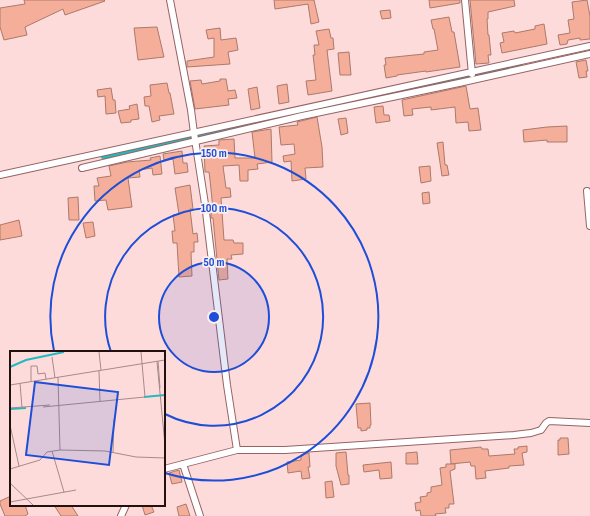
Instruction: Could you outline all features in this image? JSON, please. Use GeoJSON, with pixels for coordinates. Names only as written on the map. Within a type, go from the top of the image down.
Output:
{"type":"FeatureCollection","features":[{"type":"Feature","properties":{"kind":"street"},"geometry":{"type":"LineString","coordinates":[[170,0],[191,110],[206,204],[227,385],[237,450]]}},
{"type":"Feature","properties":{"kind":"street"},"geometry":{"type":"LineString","coordinates":[[464,0],[473,76]]}},
{"type":"Feature","properties":{"kind":"street"},"geometry":{"type":"LineString","coordinates":[[82,168],[473,76],[590,46]]}},
{"type":"Feature","properties":{"kind":"street"},"geometry":{"type":"LineString","coordinates":[[0,175],[194,133],[473,76],[590,54]]}},
{"type":"Feature","properties":{"kind":"street"},"geometry":{"type":"LineString","coordinates":[[587,191],[590,226]]}},
{"type":"Feature","properties":{"kind":"street"},"geometry":{"type":"LineString","coordinates":[[165,469],[237,450],[285,450],[514,435],[541,430],[549,421],[590,424]]}},
{"type":"Feature","properties":{"kind":"street"},"geometry":{"type":"LineString","coordinates":[[183,464],[200,516]]}},
{"type":"Feature","properties":{"kind":"street"},"geometry":{"type":"LineString","coordinates":[[121,516],[126,506]]}},
{"type":"Feature","properties":{"kind":"building"},"geometry":{"type":"Polygon","coordinates":[[[24,0],[105,1],[65,15],[63,9],[25,27],[27,35],[4,40],[0,27],[0,8],[25,4],[24,0]]]}},
{"type":"Feature","properties":{"kind":"building"},"geometry":{"type":"Polygon","coordinates":[[[274,0],[314,0],[319,22],[311,24],[308,4],[275,9],[274,0]]]}},
{"type":"Feature","properties":{"kind":"building"},"geometry":{"type":"Polygon","coordinates":[[[429,0],[460,0],[460,3],[430,8],[429,0]]]}},
{"type":"Feature","properties":{"kind":"building"},"geometry":{"type":"Polygon","coordinates":[[[470,0],[514,0],[515,6],[488,12],[488,35],[491,55],[488,55],[489,63],[476,64],[470,0]]]}},
{"type":"Feature","properties":{"kind":"building"},"geometry":{"type":"Polygon","coordinates":[[[587,0],[590,16],[590,39],[580,40],[580,38],[568,40],[567,44],[560,45],[558,35],[570,33],[568,20],[574,19],[572,2],[587,0]]]}},
{"type":"Feature","properties":{"kind":"building"},"geometry":{"type":"Polygon","coordinates":[[[390,10],[391,18],[382,19],[380,11],[390,10]]]}},
{"type":"Feature","properties":{"kind":"building"},"geometry":{"type":"Polygon","coordinates":[[[449,17],[452,32],[454,32],[460,67],[397,75],[386,78],[384,65],[386,65],[385,58],[424,54],[424,52],[438,50],[431,20],[449,17]]]}},
{"type":"Feature","properties":{"kind":"building"},"geometry":{"type":"Polygon","coordinates":[[[544,24],[547,44],[502,53],[500,43],[504,42],[502,33],[514,31],[515,33],[535,29],[535,26],[544,24]]]}},
{"type":"Feature","properties":{"kind":"building"},"geometry":{"type":"Polygon","coordinates":[[[157,27],[164,57],[138,60],[134,28],[157,27]]]}},
{"type":"Feature","properties":{"kind":"building"},"geometry":{"type":"Polygon","coordinates":[[[220,28],[221,40],[236,38],[238,50],[228,52],[230,64],[187,67],[187,61],[214,57],[214,38],[208,39],[206,30],[220,28]]]}},
{"type":"Feature","properties":{"kind":"building"},"geometry":{"type":"Polygon","coordinates":[[[329,29],[331,38],[333,38],[334,49],[327,50],[332,91],[308,95],[306,81],[316,80],[313,55],[315,55],[314,45],[319,45],[316,31],[329,29]]]}},
{"type":"Feature","properties":{"kind":"building"},"geometry":{"type":"Polygon","coordinates":[[[349,52],[351,75],[340,75],[338,53],[349,52]]]}},
{"type":"Feature","properties":{"kind":"building"},"geometry":{"type":"Polygon","coordinates":[[[586,60],[588,71],[586,71],[587,77],[579,78],[576,62],[586,60]]]}},
{"type":"Feature","properties":{"kind":"building"},"geometry":{"type":"Polygon","coordinates":[[[220,79],[226,79],[228,91],[235,90],[237,98],[228,99],[229,105],[195,109],[190,81],[201,80],[202,84],[220,81],[220,79]]]}},
{"type":"Feature","properties":{"kind":"building"},"geometry":{"type":"Polygon","coordinates":[[[167,83],[174,114],[159,116],[160,120],[152,122],[149,106],[145,106],[144,97],[151,96],[150,85],[167,83]]]}},
{"type":"Feature","properties":{"kind":"building"},"geometry":{"type":"Polygon","coordinates":[[[287,84],[289,102],[279,104],[277,86],[287,84]]]}},
{"type":"Feature","properties":{"kind":"building"},"geometry":{"type":"Polygon","coordinates":[[[466,86],[470,109],[478,108],[481,130],[469,131],[468,122],[456,123],[455,107],[431,110],[431,107],[412,109],[413,115],[404,116],[402,100],[466,86]]]}},
{"type":"Feature","properties":{"kind":"building"},"geometry":{"type":"Polygon","coordinates":[[[257,87],[260,108],[251,110],[248,89],[257,87]]]}},
{"type":"Feature","properties":{"kind":"building"},"geometry":{"type":"Polygon","coordinates":[[[111,88],[113,100],[115,100],[116,113],[106,114],[105,96],[98,97],[97,90],[111,88]]]}},
{"type":"Feature","properties":{"kind":"building"},"geometry":{"type":"Polygon","coordinates":[[[137,104],[139,119],[121,123],[118,111],[130,109],[129,106],[137,104]]]}},
{"type":"Feature","properties":{"kind":"building"},"geometry":{"type":"Polygon","coordinates":[[[383,106],[384,115],[389,115],[390,121],[376,123],[374,107],[383,106]]]}},
{"type":"Feature","properties":{"kind":"building"},"geometry":{"type":"Polygon","coordinates":[[[317,117],[322,147],[323,167],[305,168],[306,179],[292,181],[291,161],[284,162],[283,156],[295,154],[294,144],[281,145],[279,127],[298,125],[297,122],[317,117]]]}},
{"type":"Feature","properties":{"kind":"building"},"geometry":{"type":"Polygon","coordinates":[[[346,118],[348,133],[341,135],[338,119],[346,118]]]}},
{"type":"Feature","properties":{"kind":"building"},"geometry":{"type":"Polygon","coordinates":[[[567,126],[567,142],[547,142],[547,140],[524,142],[523,130],[567,126]]]}},
{"type":"Feature","properties":{"kind":"building"},"geometry":{"type":"Polygon","coordinates":[[[271,129],[272,162],[257,164],[258,169],[248,170],[248,181],[240,181],[239,165],[223,166],[226,188],[230,188],[231,197],[221,198],[224,240],[233,240],[234,243],[243,243],[243,254],[231,255],[232,259],[227,259],[228,279],[219,280],[213,218],[211,218],[211,209],[213,209],[210,180],[209,172],[205,172],[204,146],[219,145],[219,140],[234,139],[235,158],[255,158],[252,132],[271,129]]]}},
{"type":"Feature","properties":{"kind":"building"},"geometry":{"type":"Polygon","coordinates":[[[443,142],[445,165],[447,165],[449,175],[442,176],[437,143],[443,142]]]}},
{"type":"Feature","properties":{"kind":"building"},"geometry":{"type":"Polygon","coordinates":[[[182,151],[183,163],[187,163],[188,172],[175,174],[173,159],[164,160],[163,154],[182,151]]]}},
{"type":"Feature","properties":{"kind":"building"},"geometry":{"type":"Polygon","coordinates":[[[160,156],[162,174],[153,175],[152,168],[139,170],[140,177],[128,178],[132,207],[108,210],[106,200],[95,201],[94,186],[99,186],[97,178],[111,176],[109,166],[127,162],[151,160],[150,158],[160,156]]]}},
{"type":"Feature","properties":{"kind":"building"},"geometry":{"type":"Polygon","coordinates":[[[430,166],[431,181],[421,183],[419,167],[430,166]]]}},
{"type":"Feature","properties":{"kind":"building"},"geometry":{"type":"Polygon","coordinates":[[[190,185],[193,209],[190,209],[193,234],[197,233],[198,242],[194,242],[194,252],[191,252],[192,276],[179,277],[177,243],[173,243],[172,231],[175,231],[173,215],[179,214],[175,188],[190,185]]]}},
{"type":"Feature","properties":{"kind":"building"},"geometry":{"type":"Polygon","coordinates":[[[429,192],[430,203],[423,204],[422,193],[429,192]]]}},
{"type":"Feature","properties":{"kind":"building"},"geometry":{"type":"Polygon","coordinates":[[[78,197],[79,220],[69,220],[68,198],[78,197]]]}},
{"type":"Feature","properties":{"kind":"building"},"geometry":{"type":"Polygon","coordinates":[[[19,220],[22,236],[0,240],[0,225],[19,220]]]}},
{"type":"Feature","properties":{"kind":"building"},"geometry":{"type":"Polygon","coordinates":[[[93,222],[95,236],[86,238],[83,223],[93,222]]]}},
{"type":"Feature","properties":{"kind":"building"},"geometry":{"type":"Polygon","coordinates":[[[370,403],[371,425],[370,428],[367,428],[367,430],[361,431],[361,428],[358,428],[356,404],[370,403]]]}},
{"type":"Feature","properties":{"kind":"building"},"geometry":{"type":"Polygon","coordinates":[[[560,438],[568,438],[569,454],[558,455],[558,440],[560,440],[560,438]]]}},
{"type":"Feature","properties":{"kind":"building"},"geometry":{"type":"Polygon","coordinates":[[[527,446],[527,452],[522,453],[524,465],[509,466],[509,468],[485,471],[486,478],[476,479],[475,466],[471,466],[470,462],[451,464],[450,450],[481,447],[482,449],[488,449],[489,456],[515,454],[514,449],[527,446]]]}},
{"type":"Feature","properties":{"kind":"building"},"geometry":{"type":"Polygon","coordinates":[[[346,452],[349,484],[341,485],[336,466],[336,453],[346,452]]]}},
{"type":"Feature","properties":{"kind":"building"},"geometry":{"type":"Polygon","coordinates":[[[417,452],[418,464],[406,464],[406,453],[417,452]]]}},
{"type":"Feature","properties":{"kind":"building"},"geometry":{"type":"Polygon","coordinates":[[[309,453],[310,467],[308,467],[310,478],[302,479],[301,471],[288,473],[287,462],[301,460],[301,455],[309,453]]]}},
{"type":"Feature","properties":{"kind":"building"},"geometry":{"type":"Polygon","coordinates":[[[391,462],[392,478],[380,479],[379,470],[364,472],[363,465],[391,462]]]}},
{"type":"Feature","properties":{"kind":"building"},"geometry":{"type":"Polygon","coordinates":[[[446,464],[455,464],[455,469],[450,471],[454,504],[449,504],[449,508],[445,508],[446,513],[435,514],[436,516],[421,516],[420,510],[416,511],[415,503],[421,502],[420,497],[427,496],[427,493],[431,492],[431,487],[442,485],[440,468],[446,467],[446,464]]]}},
{"type":"Feature","properties":{"kind":"building"},"geometry":{"type":"Polygon","coordinates":[[[179,470],[182,482],[172,484],[169,473],[179,470]]]}},
{"type":"Feature","properties":{"kind":"building"},"geometry":{"type":"Polygon","coordinates":[[[332,481],[334,497],[326,498],[325,482],[332,481]]]}},
{"type":"Feature","properties":{"kind":"building"},"geometry":{"type":"Polygon","coordinates":[[[10,496],[10,506],[25,506],[28,514],[25,516],[5,516],[0,501],[10,496]]]}},
{"type":"Feature","properties":{"kind":"building"},"geometry":{"type":"Polygon","coordinates":[[[186,504],[190,516],[179,516],[177,507],[186,504]]]}},
{"type":"Feature","properties":{"kind":"building"},"geometry":{"type":"Polygon","coordinates":[[[55,506],[72,506],[78,516],[61,516],[55,506]]]}},
{"type":"Feature","properties":{"kind":"building"},"geometry":{"type":"Polygon","coordinates":[[[142,506],[151,506],[154,512],[145,515],[142,506]]]}},
{"type":"Feature","properties":{"kind":"waterway"},"geometry":{"type":"LineString","coordinates":[[104,155],[519,65]]}}]}
